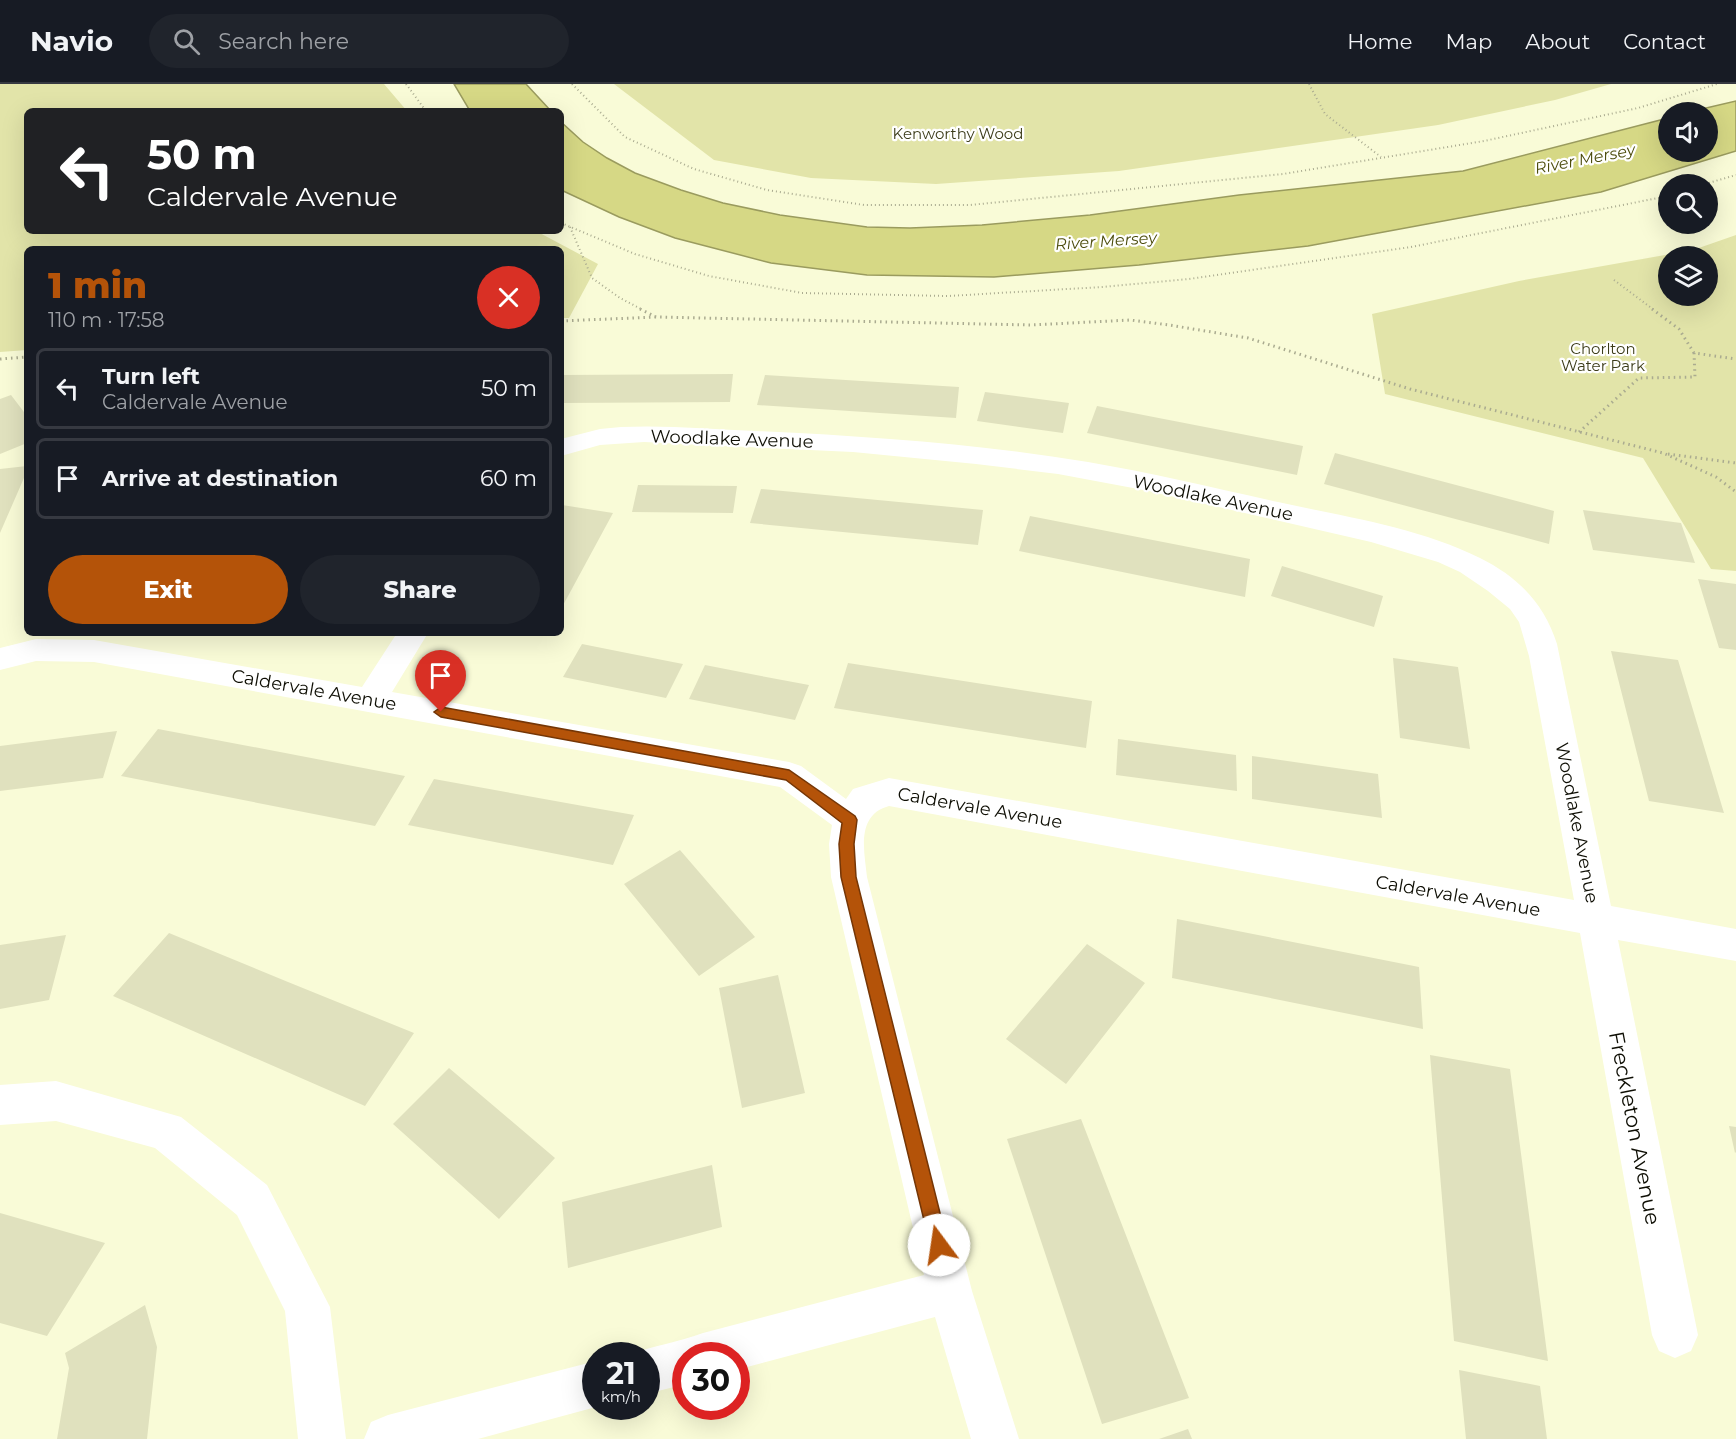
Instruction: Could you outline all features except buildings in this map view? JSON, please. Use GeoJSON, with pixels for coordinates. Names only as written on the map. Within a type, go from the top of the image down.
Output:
{"type":"FeatureCollection","features":[{"type":"Feature","properties":{"kind":"street","name":"Woodlake Avenue"},"geometry":{"type":"LineString","coordinates":[[564,447],[598,437],[651,435],[801,441],[953,453],[1059,466],[1326,522],[1452,557],[1485,574],[1510,593],[1528,611],[1538,636],[1554,702],[1596,921]]}},
{"type":"Feature","properties":{"kind":"street"},"geometry":{"type":"LineString","coordinates":[[371,699],[411,636]]}},
{"type":"Feature","properties":{"kind":"street","name":"Caldervale Avenue"},"geometry":{"type":"LineString","coordinates":[[0,659],[39,642],[94,651],[178,668],[371,699],[789,775],[850,820],[865,799],[889,792],[1736,945]]}},
{"type":"Feature","properties":{"kind":"street"},"geometry":{"type":"LineString","coordinates":[[850,820],[846,844],[849,877],[950,1291],[995,1439]]}},
{"type":"Feature","properties":{"kind":"street","name":"Freckleton Avenue"},"geometry":{"type":"LineString","coordinates":[[1596,921],[1675,1335]]}},
{"type":"Feature","properties":{"kind":"street"},"geometry":{"type":"LineString","coordinates":[[0,1105],[56,1101],[166,1131],[252,1200],[308,1307],[322,1439]]}},
{"type":"Feature","properties":{"kind":"street"},"geometry":{"type":"LineString","coordinates":[[750,1344],[950,1291]]}},
{"type":"Feature","properties":{"kind":"street"},"geometry":{"type":"LineString","coordinates":[[388,1439],[582,1388]]}},
{"type":"Feature","properties":{"kind":"path"},"geometry":{"type":"LineString","coordinates":[[406,84],[424,108]]}},
{"type":"Feature","properties":{"kind":"path"},"geometry":{"type":"LineString","coordinates":[[572,84],[625,137],[694,169],[767,190],[864,205],[970,205],[1283,174],[1484,141],[1638,108],[1717,84]]}},
{"type":"Feature","properties":{"kind":"path"},"geometry":{"type":"LineString","coordinates":[[1309,84],[1326,114],[1382,158]]}},
{"type":"Feature","properties":{"kind":"path"},"geometry":{"type":"LineString","coordinates":[[1718,180],[1736,175]]}},
{"type":"Feature","properties":{"kind":"path"},"geometry":{"type":"LineString","coordinates":[[564,224],[635,254],[720,278],[802,293],[948,296],[1102,287],[1189,279],[1411,247],[1658,198]]}},
{"type":"Feature","properties":{"kind":"path"},"geometry":{"type":"LineString","coordinates":[[570,226],[592,278],[656,317]]}},
{"type":"Feature","properties":{"kind":"path"},"geometry":{"type":"LineString","coordinates":[[1578,432],[1639,378],[1695,377],[1694,353],[1679,329],[1614,280]]}},
{"type":"Feature","properties":{"kind":"path"},"geometry":{"type":"LineString","coordinates":[[564,321],[656,317],[1031,325],[1130,320],[1248,338],[1410,389],[1663,453],[1736,463]]}},
{"type":"Feature","properties":{"kind":"path"},"geometry":{"type":"LineString","coordinates":[[1694,353],[1736,359]]}},
{"type":"Feature","properties":{"kind":"path"},"geometry":{"type":"LineString","coordinates":[[0,358],[24,357]]}},
{"type":"Feature","properties":{"kind":"path"},"geometry":{"type":"LineString","coordinates":[[1663,453],[1716,477],[1736,492]]}},
{"type":"Feature","properties":{"kind":"green space"},"geometry":{"type":"Polygon","coordinates":[[[0,84],[384,84],[404,108],[24,108],[24,234],[542,234],[598,264],[569,318],[564,318],[564,246],[24,246],[24,350],[0,352],[0,84]]]}},
{"type":"Feature","properties":{"kind":"green space","name":"Kenworthy Wood"},"geometry":{"type":"Polygon","coordinates":[[[614,84],[1611,84],[1555,100],[1438,125],[1119,171],[936,184],[811,178],[714,160],[614,84]]]}},
{"type":"Feature","properties":{"kind":"green space","name":"Chorlton Water Park"},"geometry":{"type":"Polygon","coordinates":[[[1736,235],[1736,571],[1711,569],[1643,458],[1385,394],[1372,314],[1519,281],[1658,256],[1658,306],[1718,306],[1718,246],[1704,246],[1736,235]]]}},
{"type":"Feature","properties":{"kind":"water"},"geometry":{"type":"Polygon","coordinates":[[[454,84],[526,84],[548,108],[468,108],[454,84]]]}},
{"type":"Feature","properties":{"kind":"water"},"geometry":{"type":"Polygon","coordinates":[[[1736,101],[1736,151],[1718,156],[1718,105],[1736,101]]]}},
{"type":"Feature","properties":{"kind":"water","name":"River Mersey"},"geometry":{"type":"Polygon","coordinates":[[[1658,121],[1658,162],[1700,162],[1601,192],[1308,246],[1139,265],[994,277],[867,275],[771,263],[675,238],[619,217],[564,191],[564,125],[583,142],[607,158],[635,173],[681,190],[723,203],[780,215],[867,227],[982,225],[1090,215],[1239,195],[1463,171],[1658,121]]]}},
{"type":"Feature","properties":{"kind":"route"},"geometry":{"type":"LineString","coordinates":[[441,712],[789,775],[850,820],[846,844],[849,877],[939,1245]]}}]}
